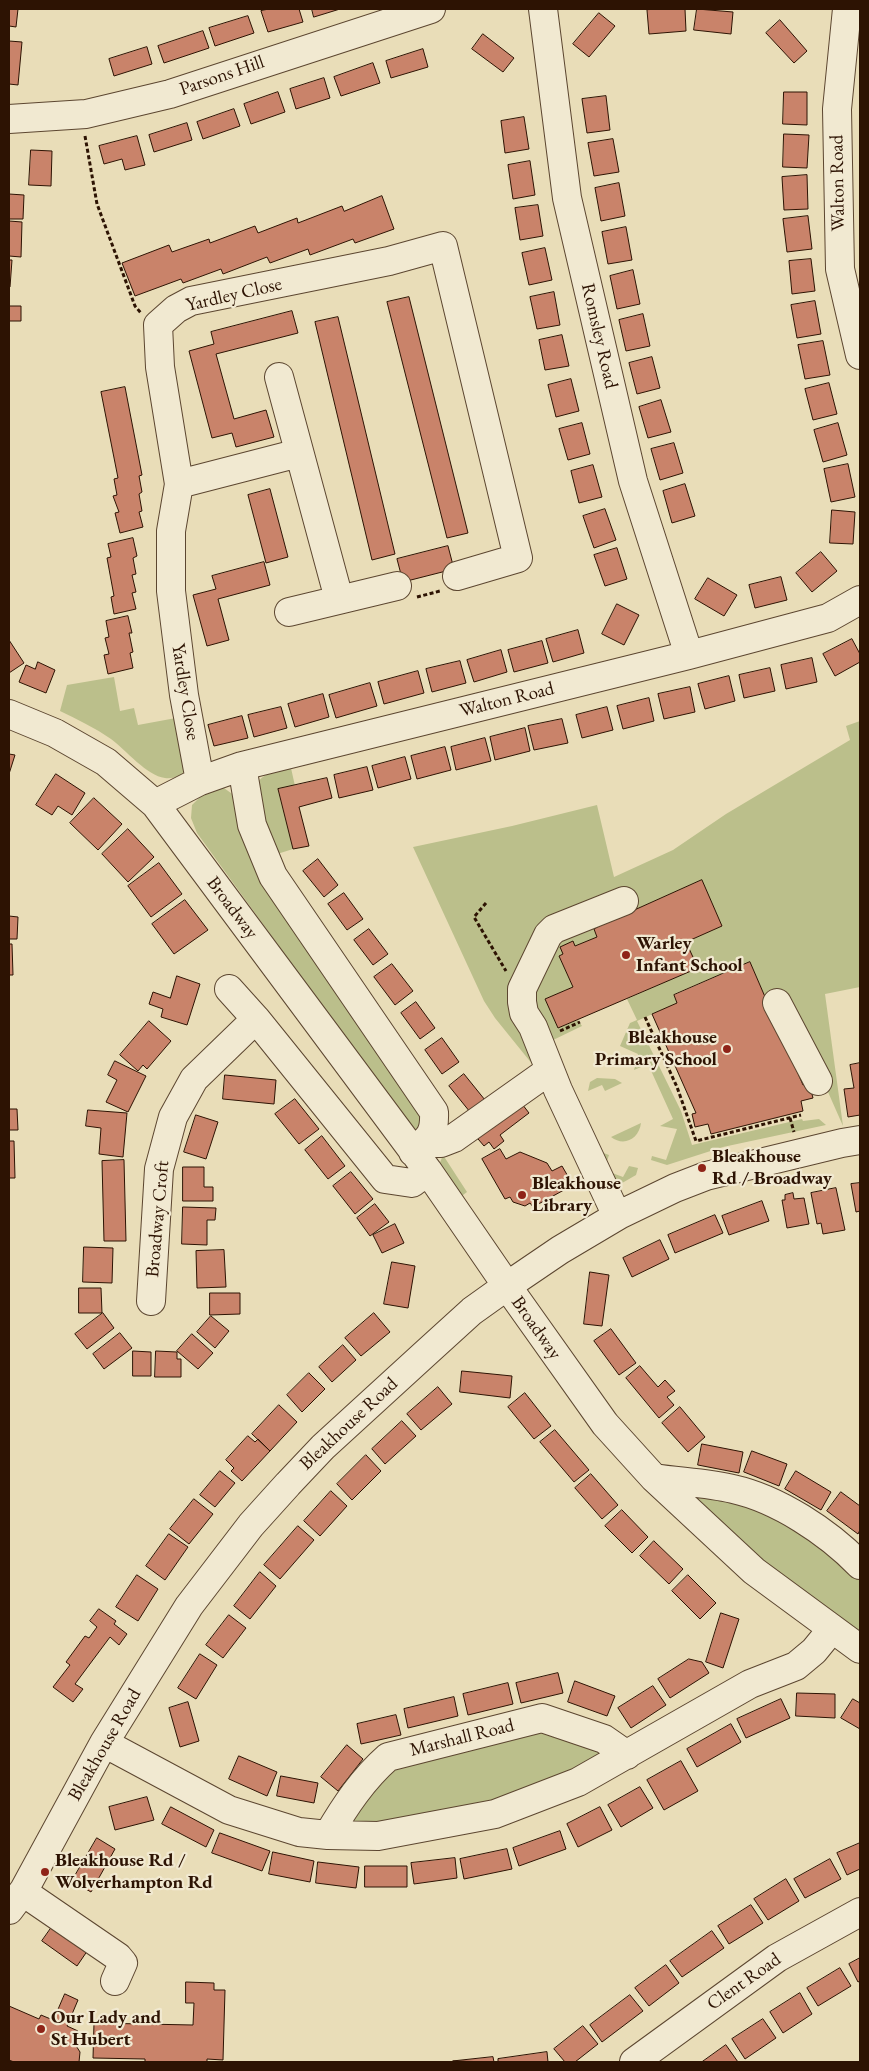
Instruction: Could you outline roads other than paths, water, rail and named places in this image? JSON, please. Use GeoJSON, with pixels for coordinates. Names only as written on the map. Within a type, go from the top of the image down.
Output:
{"type":"FeatureCollection","features":[{"type":"Feature","properties":{"kind":"street","name":"Parsons Hill"},"geometry":{"type":"LineString","coordinates":[[9,119],[80,114],[170,94],[431,9]]}},
{"type":"Feature","properties":{"kind":"street","name":"Romsley Road"},"geometry":{"type":"LineString","coordinates":[[543,9],[567,198],[633,481],[689,655]]}},
{"type":"Feature","properties":{"kind":"street","name":"Walton Road"},"geometry":{"type":"LineString","coordinates":[[847,9],[837,108],[840,269],[858,340]]}},
{"type":"Feature","properties":{"kind":"street","name":"Yardley Close"},"geometry":{"type":"LineString","coordinates":[[200,781],[184,695],[171,591],[171,531],[179,484],[160,367],[158,325],[176,309],[191,301],[389,261],[443,246],[518,558],[457,576]]}},
{"type":"Feature","properties":{"kind":"street"},"geometry":{"type":"LineString","coordinates":[[279,377],[339,599]]}},
{"type":"Feature","properties":{"kind":"street"},"geometry":{"type":"LineString","coordinates":[[179,484],[299,453]]}},
{"type":"Feature","properties":{"kind":"street"},"geometry":{"type":"LineString","coordinates":[[289,612],[397,586]]}},
{"type":"Feature","properties":{"kind":"street","name":"Walton Road"},"geometry":{"type":"LineString","coordinates":[[155,804],[200,781],[242,766],[689,655],[828,618],[860,600]]}},
{"type":"Feature","properties":{"kind":"street","name":"Broadway"},"geometry":{"type":"LineString","coordinates":[[9,714],[56,733],[106,762],[155,804],[421,1155],[507,1286],[606,1424],[654,1478],[754,1571],[860,1649]]}},
{"type":"Feature","properties":{"kind":"street"},"geometry":{"type":"LineString","coordinates":[[229,989],[256,1019],[385,1179],[412,1184],[421,1155],[435,1128],[434,1112],[273,876],[252,825],[242,766]]}},
{"type":"Feature","properties":{"kind":"street"},"geometry":{"type":"LineString","coordinates":[[617,1216],[550,1070],[539,1040],[524,1013],[522,989],[548,935],[554,930],[624,901]]}},
{"type":"Feature","properties":{"kind":"street"},"geometry":{"type":"LineString","coordinates":[[777,1003],[818,1081]]}},
{"type":"Feature","properties":{"kind":"street","name":"Broadway Croft"},"geometry":{"type":"LineString","coordinates":[[151,1301],[159,1169],[173,1117],[194,1079],[256,1019]]}},
{"type":"Feature","properties":{"kind":"street"},"geometry":{"type":"LineString","coordinates":[[421,1155],[440,1143],[454,1138],[550,1070]]}},
{"type":"Feature","properties":{"kind":"street","name":"Bleakhouse Road"},"geometry":{"type":"LineString","coordinates":[[16,1901],[104,1743],[189,1606],[251,1525],[323,1447],[472,1311],[560,1250],[617,1216],[676,1188],[706,1176],[860,1140]]}},
{"type":"Feature","properties":{"kind":"street"},"geometry":{"type":"LineString","coordinates":[[654,1478],[733,1489],[770,1501],[821,1532],[860,1564]]}},
{"type":"Feature","properties":{"kind":"street"},"geometry":{"type":"LineString","coordinates":[[104,1743],[228,1810],[299,1832],[328,1835],[378,1836],[496,1814],[578,1782],[750,1684],[796,1666],[814,1651],[832,1629]]}},
{"type":"Feature","properties":{"kind":"street","name":"Marshall Road"},"geometry":{"type":"LineString","coordinates":[[328,1835],[372,1771],[388,1757],[542,1718],[604,1739],[627,1755]]}},
{"type":"Feature","properties":{"kind":"street"},"geometry":{"type":"LineString","coordinates":[[16,1901],[118,1957],[123,1963],[115,1981]]}},
{"type":"Feature","properties":{"kind":"street","name":"Clent Road"},"geometry":{"type":"LineString","coordinates":[[634,2062],[777,1958],[860,1912]]}},
{"type":"Feature","properties":{"kind":"place","name":"Warley Infant School"},"geometry":{"type":"Point","coordinates":[626,955]}},
{"type":"Feature","properties":{"kind":"place","name":"Bleakhouse Primary School"},"geometry":{"type":"Point","coordinates":[727,1049]}},
{"type":"Feature","properties":{"kind":"place","name":"Bleakhouse Rd / Broadway"},"geometry":{"type":"Point","coordinates":[702,1168]}},
{"type":"Feature","properties":{"kind":"place","name":"Bleakhouse Library"},"geometry":{"type":"Point","coordinates":[522,1195]}},
{"type":"Feature","properties":{"kind":"place","name":"Bleakhouse Rd / Wolverhampton Rd"},"geometry":{"type":"Point","coordinates":[45,1872]}},
{"type":"Feature","properties":{"kind":"place","name":"Our Lady and St Hubert"},"geometry":{"type":"Point","coordinates":[41,2029]}}]}
